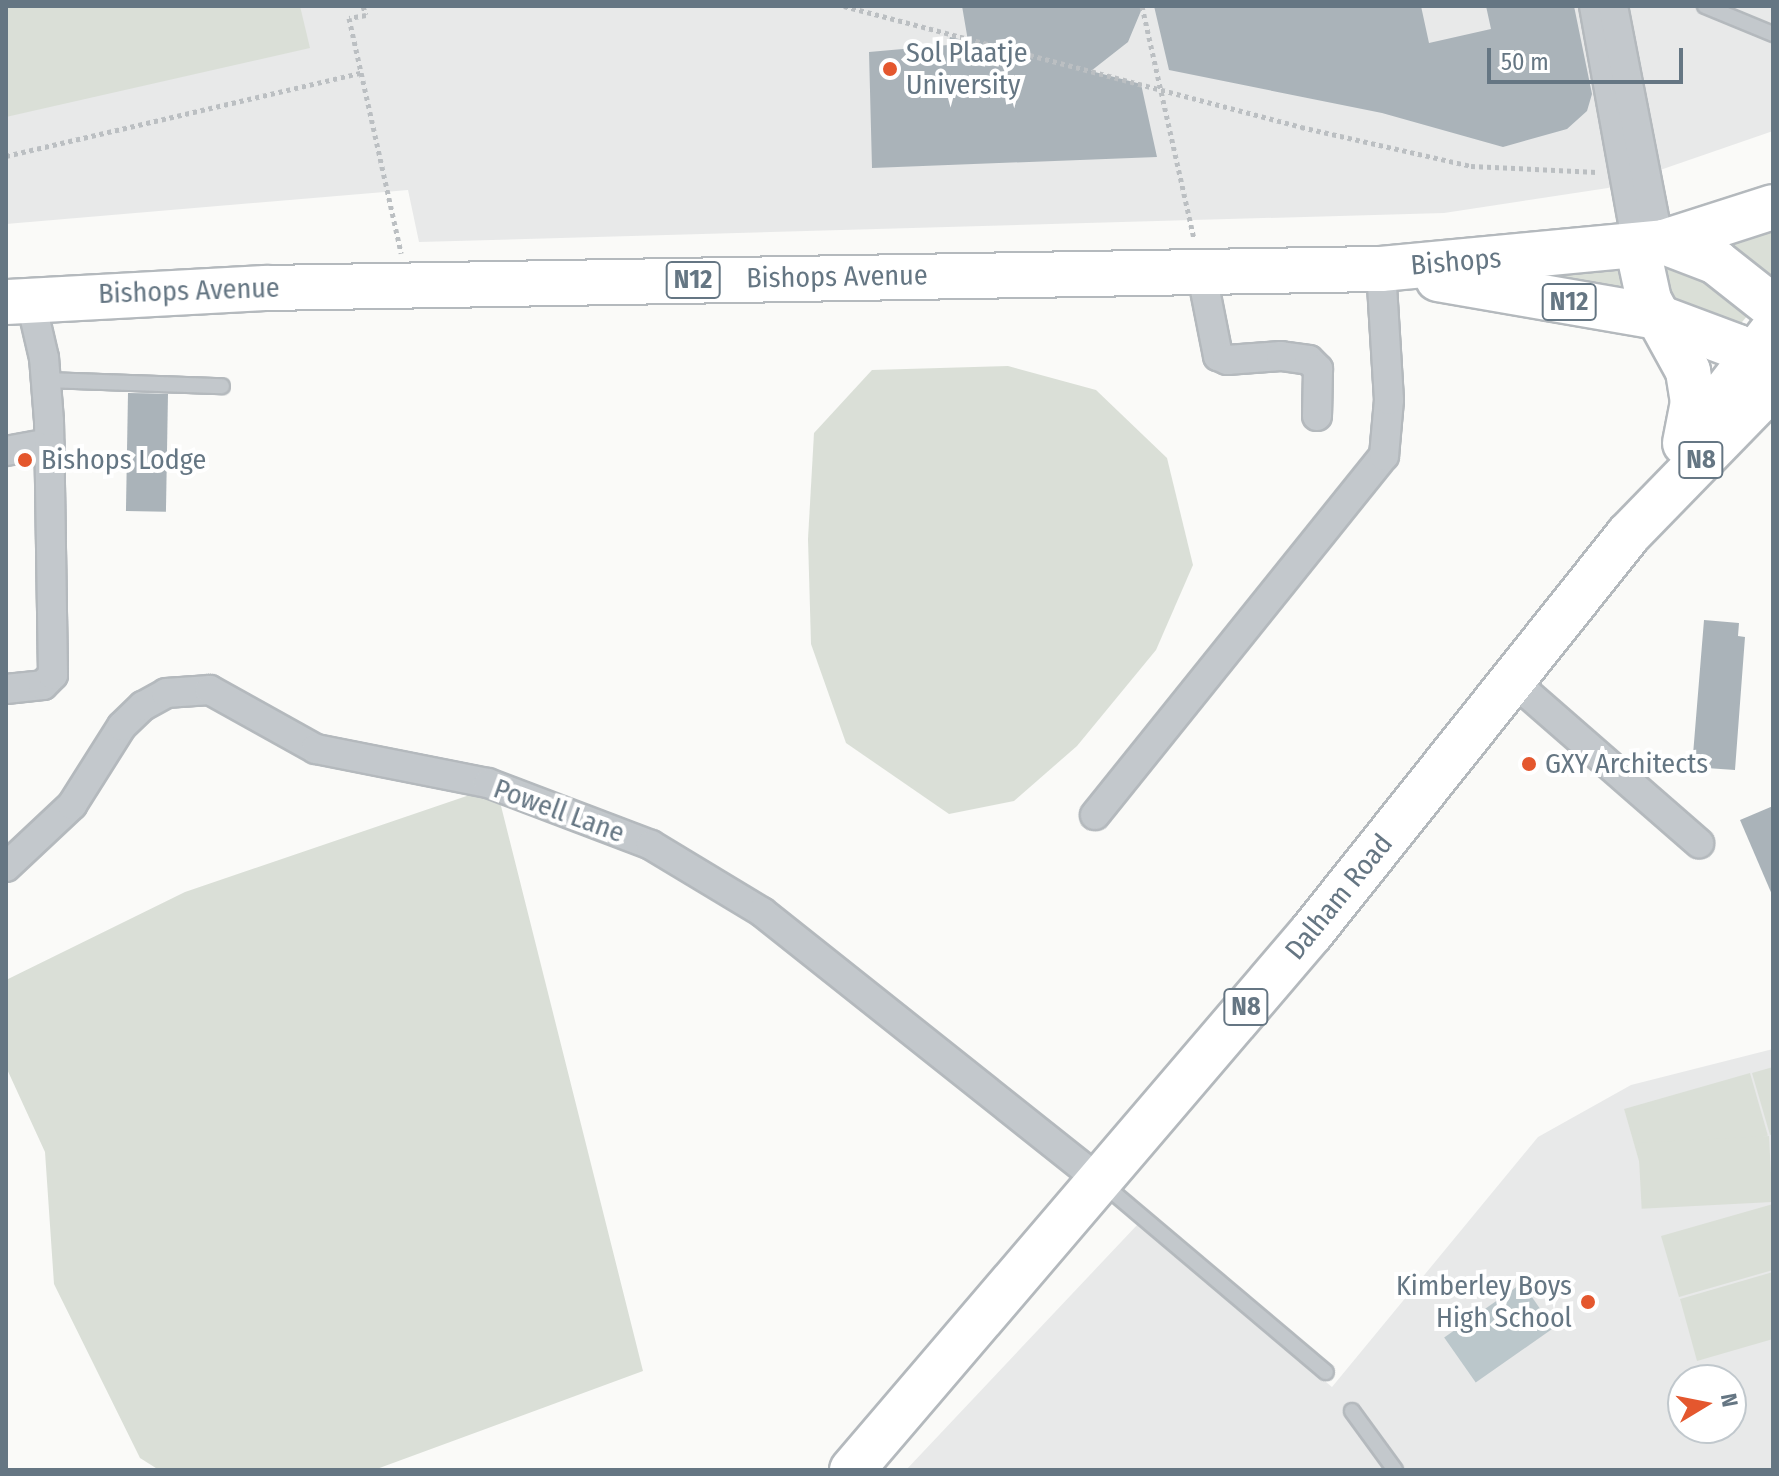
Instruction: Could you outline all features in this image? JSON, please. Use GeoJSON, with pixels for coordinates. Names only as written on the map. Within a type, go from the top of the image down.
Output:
{"type":"FeatureCollection","features":[{"type":"Feature","properties":{"kind":"highway"},"geometry":{"type":"LineString","coordinates":[[1684,446],[1692,388],[1680,352],[1658,317],[1645,288],[1653,243],[1773,207]]}},
{"type":"Feature","properties":{"kind":"highway","name":"Bishops"},"geometry":{"type":"LineString","coordinates":[[1381,269],[1653,243],[1716,262],[1773,307]]}},
{"type":"Feature","properties":{"kind":"highway","name":"Bishops"},"geometry":{"type":"LineString","coordinates":[[1381,269],[1658,317],[1768,360]]}},
{"type":"Feature","properties":{"kind":"highway","name":"Bishops Avenue"},"geometry":{"type":"LineString","coordinates":[[18,300],[408,285],[1381,269]]}},
{"type":"Feature","properties":{"kind":"highway","name":"Dalham Road"},"geometry":{"type":"LineString","coordinates":[[1629,534],[1684,446],[1768,360]]}},
{"type":"Feature","properties":{"kind":"highway","name":"Dalham Road"},"geometry":{"type":"LineString","coordinates":[[852,1470],[1311,933],[1768,360]]}},
{"type":"Feature","properties":{"kind":"street"},"geometry":{"type":"LineString","coordinates":[[1594,6],[1622,173],[1653,243]]}},
{"type":"Feature","properties":{"kind":"street"},"geometry":{"type":"LineString","coordinates":[[1613,6],[1653,243]]}},
{"type":"Feature","properties":{"kind":"street"},"geometry":{"type":"LineString","coordinates":[[1095,815],[1384,456],[1389,400],[1381,269]]}},
{"type":"Feature","properties":{"kind":"street"},"geometry":{"type":"LineString","coordinates":[[1201,270],[1218,356],[1227,360],[1281,356],[1309,360],[1318,369],[1317,416]]}},
{"type":"Feature","properties":{"kind":"street"},"geometry":{"type":"LineString","coordinates":[[6,689],[43,685],[53,675],[46,380],[18,300]]}},
{"type":"Feature","properties":{"kind":"street"},"geometry":{"type":"LineString","coordinates":[[6,451],[49,443]]}},
{"type":"Feature","properties":{"kind":"street"},"geometry":{"type":"LineString","coordinates":[[1513,681],[1699,843]]}},
{"type":"Feature","properties":{"kind":"street","name":"Powell Lane"},"geometry":{"type":"LineString","coordinates":[[6,867],[72,805],[122,726],[143,706],[166,693],[210,690],[316,749],[512,790],[651,845],[709,877],[878,1001],[1099,1180]]}},
{"type":"Feature","properties":{"kind":"lane"},"geometry":{"type":"LineString","coordinates":[[1705,6],[1773,34]]}},
{"type":"Feature","properties":{"kind":"lane"},"geometry":{"type":"LineString","coordinates":[[46,380],[222,386]]}},
{"type":"Feature","properties":{"kind":"lane"},"geometry":{"type":"LineString","coordinates":[[1099,1180],[1326,1372]]}},
{"type":"Feature","properties":{"kind":"lane"},"geometry":{"type":"LineString","coordinates":[[1352,1411],[1395,1470]]}},
{"type":"Feature","properties":{"kind":"path"},"geometry":{"type":"LineString","coordinates":[[363,6],[366,15],[349,18],[408,285]]}},
{"type":"Feature","properties":{"kind":"path"},"geometry":{"type":"LineString","coordinates":[[844,6],[1162,91],[1471,166],[1622,173]]}},
{"type":"Feature","properties":{"kind":"path"},"geometry":{"type":"LineString","coordinates":[[1142,6],[1201,270]]}},
{"type":"Feature","properties":{"kind":"path"},"geometry":{"type":"LineString","coordinates":[[6,156],[361,73]]}},
{"type":"Feature","properties":{"kind":"shaded area","name":"Sol Plaatje University"},"geometry":{"type":"Polygon","coordinates":[[[6,6],[1773,6],[1773,131],[1608,188],[1444,213],[419,242],[408,190],[6,224],[6,6]]]}},
{"type":"Feature","properties":{"kind":"shaded area"},"geometry":{"type":"Polygon","coordinates":[[[6,6],[300,6],[310,48],[6,117],[6,6]]]}},
{"type":"Feature","properties":{"kind":"shaded area"},"geometry":{"type":"Polygon","coordinates":[[[1773,229],[1773,300],[1707,252],[1773,229]]]}},
{"type":"Feature","properties":{"kind":"shaded area"},"geometry":{"type":"Polygon","coordinates":[[[1690,258],[1749,314],[1742,322],[1733,326],[1481,270],[1690,258]]]}},
{"type":"Feature","properties":{"kind":"shaded area"},"geometry":{"type":"Polygon","coordinates":[[[1008,366],[1096,390],[1167,458],[1193,565],[1156,650],[1077,746],[1014,801],[949,814],[846,743],[811,644],[808,539],[814,433],[872,370],[1008,366]]]}},
{"type":"Feature","properties":{"kind":"shaded area"},"geometry":{"type":"Polygon","coordinates":[[[496,786],[643,1371],[374,1470],[159,1470],[140,1458],[54,1284],[45,1152],[6,1067],[6,980],[185,892],[496,786]]]}},
{"type":"Feature","properties":{"kind":"shaded area","name":"Kimberley Boys High School"},"geometry":{"type":"Polygon","coordinates":[[[1773,1049],[1773,1470],[906,1470],[1138,1224],[1332,1387],[1538,1137],[1631,1085],[1773,1049]]]}},
{"type":"Feature","properties":{"kind":"shaded area"},"geometry":{"type":"Polygon","coordinates":[[[1773,1067],[1773,1134],[1770,1135],[1752,1073],[1773,1067]]]}},
{"type":"Feature","properties":{"kind":"shaded area"},"geometry":{"type":"Polygon","coordinates":[[[1750,1073],[1768,1135],[1642,1172],[1624,1109],[1750,1073]]]}},
{"type":"Feature","properties":{"kind":"shaded area"},"geometry":{"type":"Polygon","coordinates":[[[1769,1136],[1772,1202],[1642,1209],[1638,1143],[1769,1136]]]}},
{"type":"Feature","properties":{"kind":"shaded area"},"geometry":{"type":"Polygon","coordinates":[[[1773,1204],[1773,1270],[1679,1297],[1661,1236],[1773,1204]]]}},
{"type":"Feature","properties":{"kind":"shaded area"},"geometry":{"type":"Polygon","coordinates":[[[1773,1272],[1773,1339],[1697,1361],[1680,1299],[1773,1272]]]}},
{"type":"Feature","properties":{"kind":"shaded area"},"geometry":{"type":"Polygon","coordinates":[[[1522,1283],[1554,1328],[1476,1383],[1444,1337],[1522,1283]]]}},
{"type":"Feature","properties":{"kind":"building"},"geometry":{"type":"Polygon","coordinates":[[[962,6],[1143,6],[1128,42],[1091,71],[1141,84],[1157,157],[872,168],[869,52],[948,45],[950,37],[968,41],[962,6]]]}},
{"type":"Feature","properties":{"kind":"building"},"geometry":{"type":"Polygon","coordinates":[[[1154,6],[1421,6],[1429,43],[1491,29],[1486,6],[1574,6],[1592,94],[1587,111],[1567,129],[1503,147],[1382,113],[1169,70],[1154,6]]]}},
{"type":"Feature","properties":{"kind":"building"},"geometry":{"type":"Polygon","coordinates":[[[128,393],[168,394],[166,512],[126,511],[128,393]]]}},
{"type":"Feature","properties":{"kind":"building"},"geometry":{"type":"Polygon","coordinates":[[[1704,620],[1739,623],[1738,636],[1745,637],[1735,770],[1692,767],[1704,620]]]}},
{"type":"Feature","properties":{"kind":"building"},"geometry":{"type":"Polygon","coordinates":[[[1773,806],[1773,897],[1740,820],[1773,806]]]}},
{"type":"Feature","properties":{"kind":"place","name":"Sol Plaatje University"},"geometry":{"type":"Point","coordinates":[890,69]}},
{"type":"Feature","properties":{"kind":"place","name":"Bishops Lodge"},"geometry":{"type":"Point","coordinates":[25,460]}},
{"type":"Feature","properties":{"kind":"place","name":"GXY Architects"},"geometry":{"type":"Point","coordinates":[1529,764]}},
{"type":"Feature","properties":{"kind":"place","name":"Kimberley Boys High School"},"geometry":{"type":"Point","coordinates":[1588,1302]}}]}
